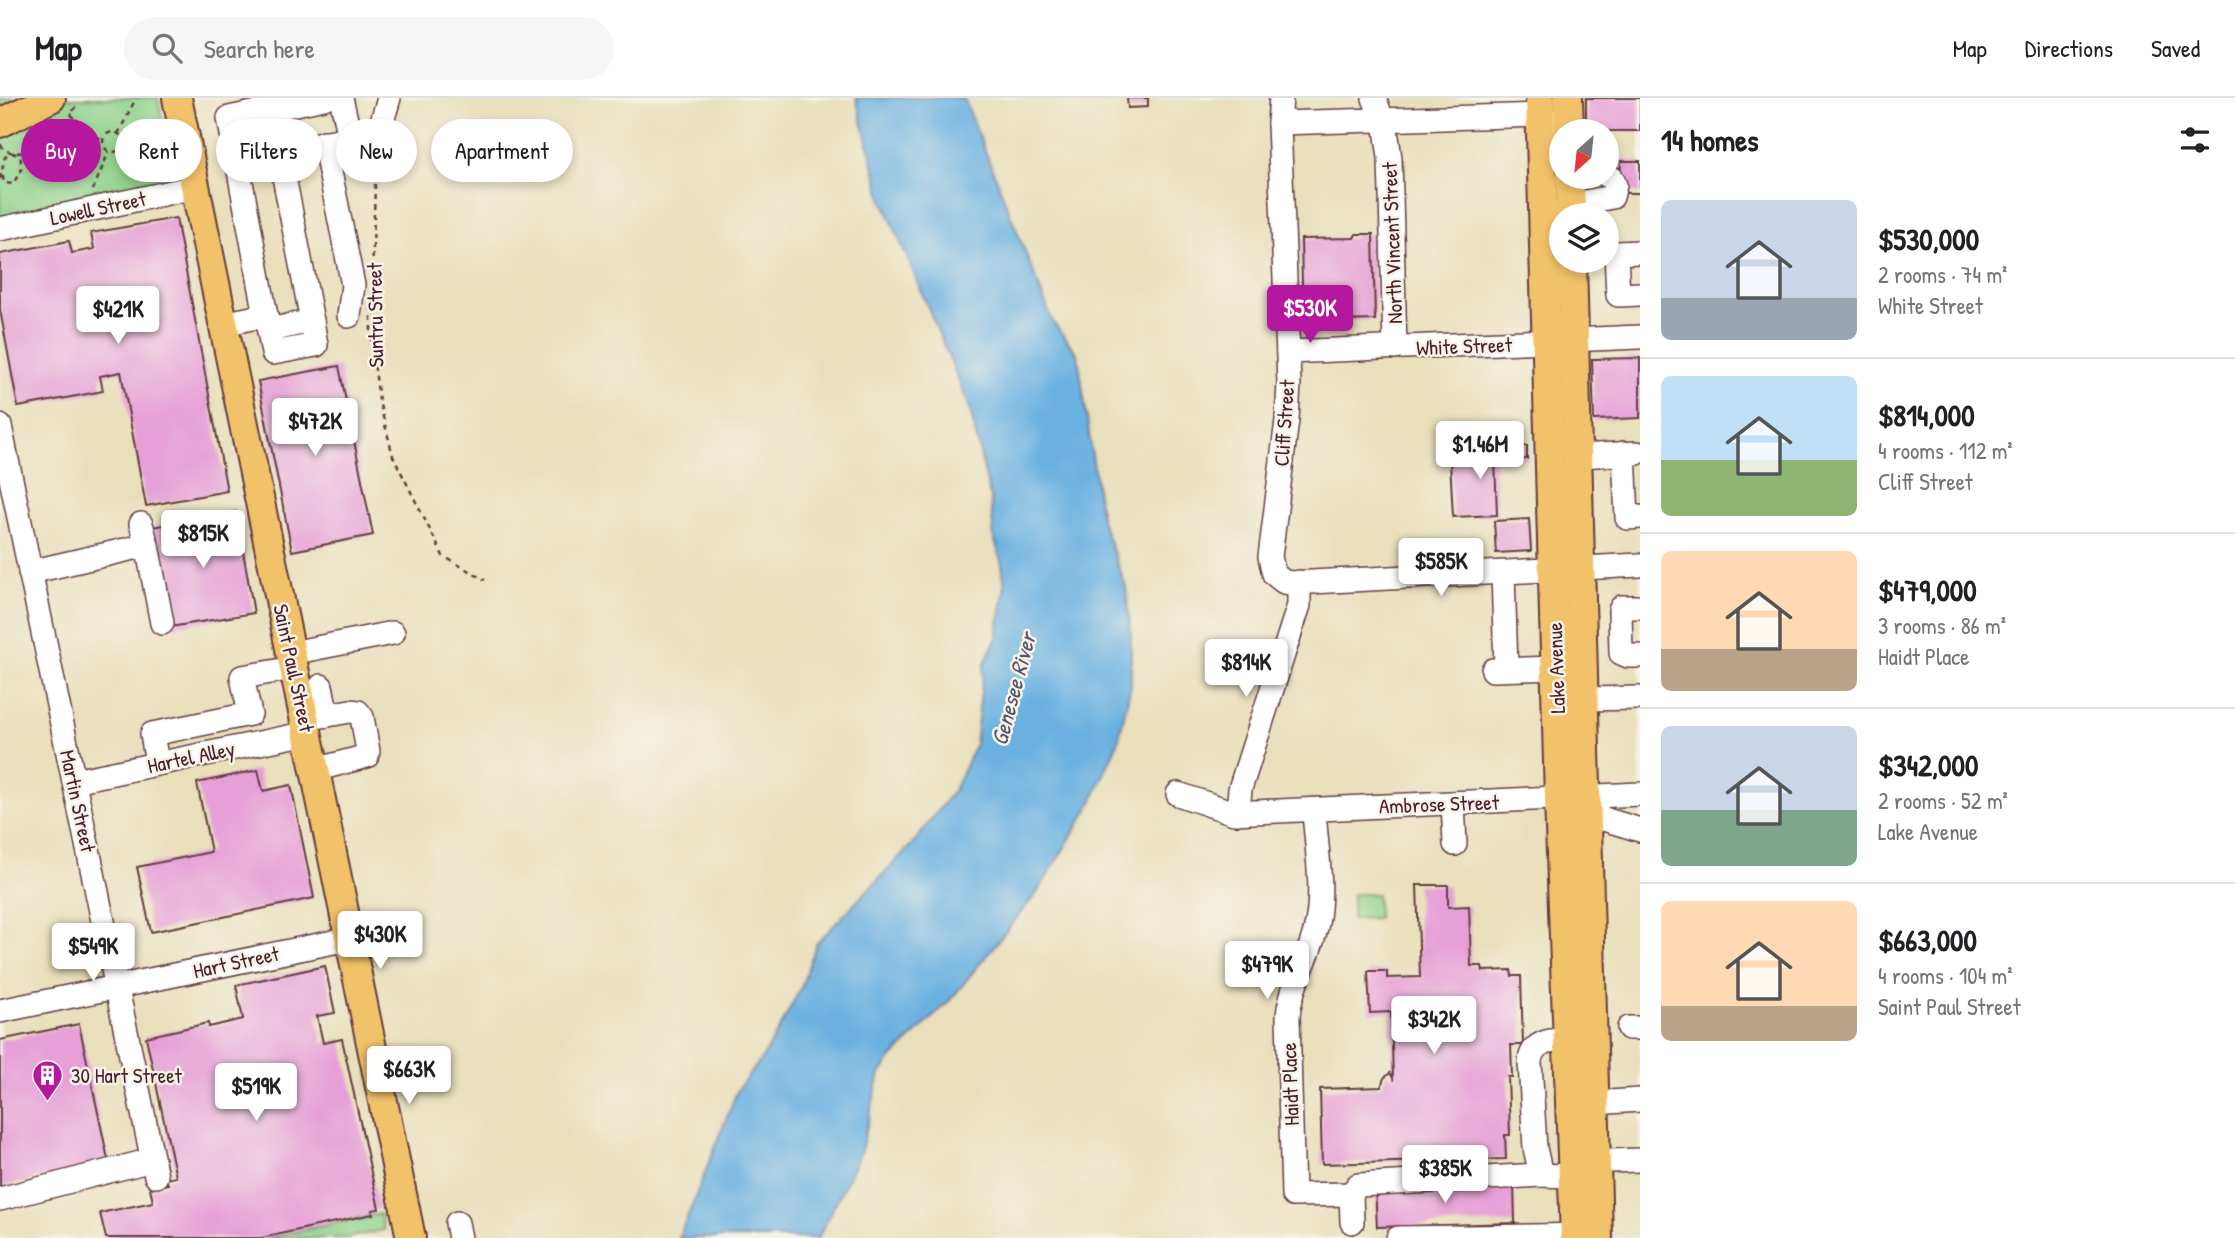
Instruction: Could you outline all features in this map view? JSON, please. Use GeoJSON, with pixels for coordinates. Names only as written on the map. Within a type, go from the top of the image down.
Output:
{"type":"FeatureCollection","features":[{"type":"Feature","properties":{"kind":"main road","name":"Saint Paul Street"},"geometry":{"type":"LineString","coordinates":[[177,98],[293,661],[313,722],[315,770],[408,1224]]}},
{"type":"Feature","properties":{"kind":"main road"},"geometry":{"type":"LineString","coordinates":[[1568,98],[1569,119]]}},
{"type":"Feature","properties":{"kind":"main road"},"geometry":{"type":"LineString","coordinates":[[1,138],[65,108]]}},
{"type":"Feature","properties":{"kind":"main road","name":"Lake Avenue"},"geometry":{"type":"LineString","coordinates":[[1548,115],[1546,343],[1567,570],[1584,699],[1588,804],[1581,1039],[1587,1236]]}},
{"type":"Feature","properties":{"kind":"main road","name":"Lake Avenue"},"geometry":{"type":"LineString","coordinates":[[1572,273],[1577,456],[1556,668],[1559,799],[1581,1039]]}},
{"type":"Feature","properties":{"kind":"street"},"geometry":{"type":"LineString","coordinates":[[229,119],[324,98]]}},
{"type":"Feature","properties":{"kind":"street"},"geometry":{"type":"LineString","coordinates":[[341,98],[346,119]]}},
{"type":"Feature","properties":{"kind":"street"},"geometry":{"type":"LineString","coordinates":[[383,119],[389,98]]}},
{"type":"Feature","properties":{"kind":"street","name":"Cliff Street"},"geometry":{"type":"LineString","coordinates":[[1281,98],[1279,123],[1288,352],[1287,421],[1270,557],[1271,567],[1278,579],[1299,583]]}},
{"type":"Feature","properties":{"kind":"street","name":"North Vincent Street"},"geometry":{"type":"LineString","coordinates":[[1374,98],[1383,120],[1390,158],[1395,348]]}},
{"type":"Feature","properties":{"kind":"street"},"geometry":{"type":"LineString","coordinates":[[1279,123],[1548,115]]}},
{"type":"Feature","properties":{"kind":"street"},"geometry":{"type":"LineString","coordinates":[[336,140],[324,142],[353,285],[349,316]]}},
{"type":"Feature","properties":{"kind":"street"},"geometry":{"type":"LineString","coordinates":[[241,182],[267,323]]}},
{"type":"Feature","properties":{"kind":"street"},"geometry":{"type":"LineString","coordinates":[[223,324],[312,321],[285,182]]}},
{"type":"Feature","properties":{"kind":"street","name":"Lowell Street"},"geometry":{"type":"LineString","coordinates":[[0,229],[195,187]]}},
{"type":"Feature","properties":{"kind":"street"},"geometry":{"type":"LineString","coordinates":[[1593,203],[1612,197],[1614,189]]}},
{"type":"Feature","properties":{"kind":"street"},"geometry":{"type":"LineString","coordinates":[[1640,252],[1616,253],[1618,295],[1640,294]]}},
{"type":"Feature","properties":{"kind":"street","name":"White Street"},"geometry":{"type":"LineString","coordinates":[[1288,352],[1640,337]]}},
{"type":"Feature","properties":{"kind":"street","name":"Martin Street"},"geometry":{"type":"LineString","coordinates":[[0,1199],[154,1168],[1,438]]}},
{"type":"Feature","properties":{"kind":"street"},"geometry":{"type":"LineString","coordinates":[[1577,456],[1632,453],[1627,518],[1640,517]]}},
{"type":"Feature","properties":{"kind":"street"},"geometry":{"type":"LineString","coordinates":[[30,572],[144,534],[162,623]]}},
{"type":"Feature","properties":{"kind":"street"},"geometry":{"type":"LineString","coordinates":[[1238,813],[1240,789],[1299,605],[1299,583],[1640,565]]}},
{"type":"Feature","properties":{"kind":"street"},"geometry":{"type":"LineString","coordinates":[[1503,573],[1500,670],[1556,668]]}},
{"type":"Feature","properties":{"kind":"street"},"geometry":{"type":"LineString","coordinates":[[1640,607],[1622,607],[1620,610],[1621,653],[1640,656]]}},
{"type":"Feature","properties":{"kind":"street"},"geometry":{"type":"LineString","coordinates":[[157,764],[152,734],[250,714],[242,677],[393,633]]}},
{"type":"Feature","properties":{"kind":"street"},"geometry":{"type":"LineString","coordinates":[[313,722],[321,686]]}},
{"type":"Feature","properties":{"kind":"street"},"geometry":{"type":"LineString","coordinates":[[1584,699],[1640,698]]}},
{"type":"Feature","properties":{"kind":"street","name":"Hartel Alley"},"geometry":{"type":"LineString","coordinates":[[74,780],[157,764],[351,711],[358,712],[362,717],[368,751],[363,758],[315,770]]}},
{"type":"Feature","properties":{"kind":"street","name":"Ambrose Street"},"geometry":{"type":"LineString","coordinates":[[1178,794],[1224,811],[1238,813],[1559,799],[1588,804],[1640,794]]}},
{"type":"Feature","properties":{"kind":"street"},"geometry":{"type":"LineString","coordinates":[[1452,803],[1455,844]]}},
{"type":"Feature","properties":{"kind":"street"},"geometry":{"type":"LineString","coordinates":[[1588,804],[1640,830]]}},
{"type":"Feature","properties":{"kind":"street","name":"Haidt Place"},"geometry":{"type":"LineString","coordinates":[[1314,810],[1318,912],[1310,948],[1292,991],[1288,1016],[1293,1195],[1351,1194]]}},
{"type":"Feature","properties":{"kind":"street","name":"Hart Street"},"geometry":{"type":"LineString","coordinates":[[0,1009],[348,939]]}},
{"type":"Feature","properties":{"kind":"street"},"geometry":{"type":"LineString","coordinates":[[1541,1175],[1535,1148],[1531,1054],[1541,1043],[1581,1039]]}},
{"type":"Feature","properties":{"kind":"street"},"geometry":{"type":"LineString","coordinates":[[1582,1103],[1640,1100]]}},
{"type":"Feature","properties":{"kind":"street"},"geometry":{"type":"LineString","coordinates":[[1352,1222],[1351,1194],[1358,1185],[1541,1175],[1640,1160]]}},
{"type":"Feature","properties":{"kind":"street"},"geometry":{"type":"LineString","coordinates":[[1398,1238],[1587,1236]]}},
{"type":"Feature","properties":{"kind":"path"},"geometry":{"type":"LineString","coordinates":[[126,119],[136,98]]}},
{"type":"Feature","properties":{"kind":"path"},"geometry":{"type":"LineString","coordinates":[[115,134],[109,133],[103,140],[109,151],[115,151]]}},
{"type":"Feature","properties":{"kind":"path"},"geometry":{"type":"LineString","coordinates":[[1,138],[21,159]]}},
{"type":"Feature","properties":{"kind":"path"},"geometry":{"type":"LineString","coordinates":[[0,179],[4,160],[1,138]]}},
{"type":"Feature","properties":{"kind":"path"},"geometry":{"type":"LineString","coordinates":[[4,160],[21,151]]}},
{"type":"Feature","properties":{"kind":"path"},"geometry":{"type":"LineString","coordinates":[[92,193],[109,151]]}},
{"type":"Feature","properties":{"kind":"path"},"geometry":{"type":"LineString","coordinates":[[0,186],[13,184],[21,167]]}},
{"type":"Feature","properties":{"kind":"path"},"geometry":{"type":"LineString","coordinates":[[2,172],[2,180],[6,184]]}},
{"type":"Feature","properties":{"kind":"path","name":"Suntru Street"},"geometry":{"type":"LineString","coordinates":[[372,288],[376,182]]}},
{"type":"Feature","properties":{"kind":"path","name":"Suntru Street"},"geometry":{"type":"LineString","coordinates":[[371,298],[371,338],[379,401],[393,456],[443,556],[485,580]]}},
{"type":"Feature","properties":{"kind":"green space"},"geometry":{"type":"Polygon","coordinates":[[[0,98],[158,98],[162,119],[115,119],[115,182],[166,182],[164,184],[0,220],[0,98]]]}},
{"type":"Feature","properties":{"kind":"green space"},"geometry":{"type":"Polygon","coordinates":[[[1352,894],[1377,894],[1378,918],[1352,919],[1352,894]]]}},
{"type":"Feature","properties":{"kind":"green space"},"geometry":{"type":"Polygon","coordinates":[[[380,1214],[384,1230],[346,1238],[265,1238],[380,1214]]]}},
{"type":"Feature","properties":{"kind":"water","name":"Genesee River"},"geometry":{"type":"Polygon","coordinates":[[[856,98],[964,98],[1053,322],[1078,355],[1101,519],[1126,587],[1131,634],[1131,685],[1118,742],[1090,806],[1037,893],[952,998],[890,1060],[880,1074],[860,1154],[818,1238],[679,1238],[738,1089],[763,1057],[783,1022],[802,985],[816,944],[915,841],[955,788],[975,745],[984,665],[997,637],[1005,586],[994,537],[990,496],[969,405],[882,198],[856,98]]]}},
{"type":"Feature","properties":{"kind":"building"},"geometry":{"type":"Polygon","coordinates":[[[1127,98],[1148,98],[1148,107],[1128,108],[1127,98]]]}},
{"type":"Feature","properties":{"kind":"building"},"geometry":{"type":"Polygon","coordinates":[[[1586,98],[1640,98],[1640,131],[1619,131],[1619,119],[1586,119],[1586,98]]]}},
{"type":"Feature","properties":{"kind":"building"},"geometry":{"type":"Polygon","coordinates":[[[1621,161],[1640,161],[1640,193],[1619,193],[1621,161]]]}},
{"type":"Feature","properties":{"kind":"building"},"geometry":{"type":"Polygon","coordinates":[[[176,218],[227,491],[146,506],[121,372],[100,376],[103,391],[18,407],[0,310],[0,254],[69,241],[72,253],[94,249],[91,233],[176,218]]]}},
{"type":"Feature","properties":{"kind":"building"},"geometry":{"type":"Polygon","coordinates":[[[1356,234],[1373,234],[1375,320],[1341,321],[1342,329],[1303,329],[1301,239],[1354,238],[1356,234]]]}},
{"type":"Feature","properties":{"kind":"building"},"geometry":{"type":"Polygon","coordinates":[[[1640,358],[1640,418],[1594,420],[1592,359],[1640,358]]]}},
{"type":"Feature","properties":{"kind":"building"},"geometry":{"type":"Polygon","coordinates":[[[339,366],[373,535],[292,551],[258,381],[339,366]]]}},
{"type":"Feature","properties":{"kind":"building"},"geometry":{"type":"Polygon","coordinates":[[[1527,446],[1527,459],[1495,460],[1497,515],[1453,517],[1450,461],[1480,460],[1479,447],[1527,446]]]}},
{"type":"Feature","properties":{"kind":"building"},"geometry":{"type":"Polygon","coordinates":[[[236,512],[254,613],[170,627],[152,527],[236,512]]]}},
{"type":"Feature","properties":{"kind":"building"},"geometry":{"type":"Polygon","coordinates":[[[1529,519],[1531,551],[1496,553],[1494,521],[1529,519]]]}},
{"type":"Feature","properties":{"kind":"building"},"geometry":{"type":"Polygon","coordinates":[[[258,770],[263,791],[291,785],[314,898],[151,932],[137,867],[211,852],[197,783],[258,770]]]}},
{"type":"Feature","properties":{"kind":"building"},"geometry":{"type":"Polygon","coordinates":[[[1417,885],[1448,885],[1448,907],[1469,906],[1471,966],[1482,966],[1483,971],[1511,970],[1512,976],[1521,976],[1523,1045],[1511,1045],[1512,1077],[1508,1077],[1510,1135],[1505,1135],[1506,1159],[1322,1164],[1320,1089],[1381,1087],[1384,1078],[1390,1073],[1393,1078],[1391,1012],[1370,1013],[1368,971],[1387,971],[1387,978],[1420,977],[1417,885]]]}},
{"type":"Feature","properties":{"kind":"building"},"geometry":{"type":"Polygon","coordinates":[[[325,966],[335,1013],[317,1016],[323,1043],[342,1039],[379,1209],[372,1210],[373,1214],[261,1238],[106,1238],[100,1213],[153,1202],[150,1188],[168,1184],[166,1179],[176,1177],[146,1037],[208,1023],[209,1027],[243,1019],[236,985],[325,966]]]}},
{"type":"Feature","properties":{"kind":"building","name":"30 Hart Street"},"geometry":{"type":"Polygon","coordinates":[[[79,1024],[109,1164],[0,1187],[0,1040],[79,1024]]]}},
{"type":"Feature","properties":{"kind":"building"},"geometry":{"type":"Polygon","coordinates":[[[1514,1183],[1515,1223],[1377,1227],[1375,1187],[1514,1183]]]}},
{"type":"Feature","properties":{"kind":"place","name":"30 Hart Street"},"geometry":{"type":"Point","coordinates":[48,1102]}}]}
